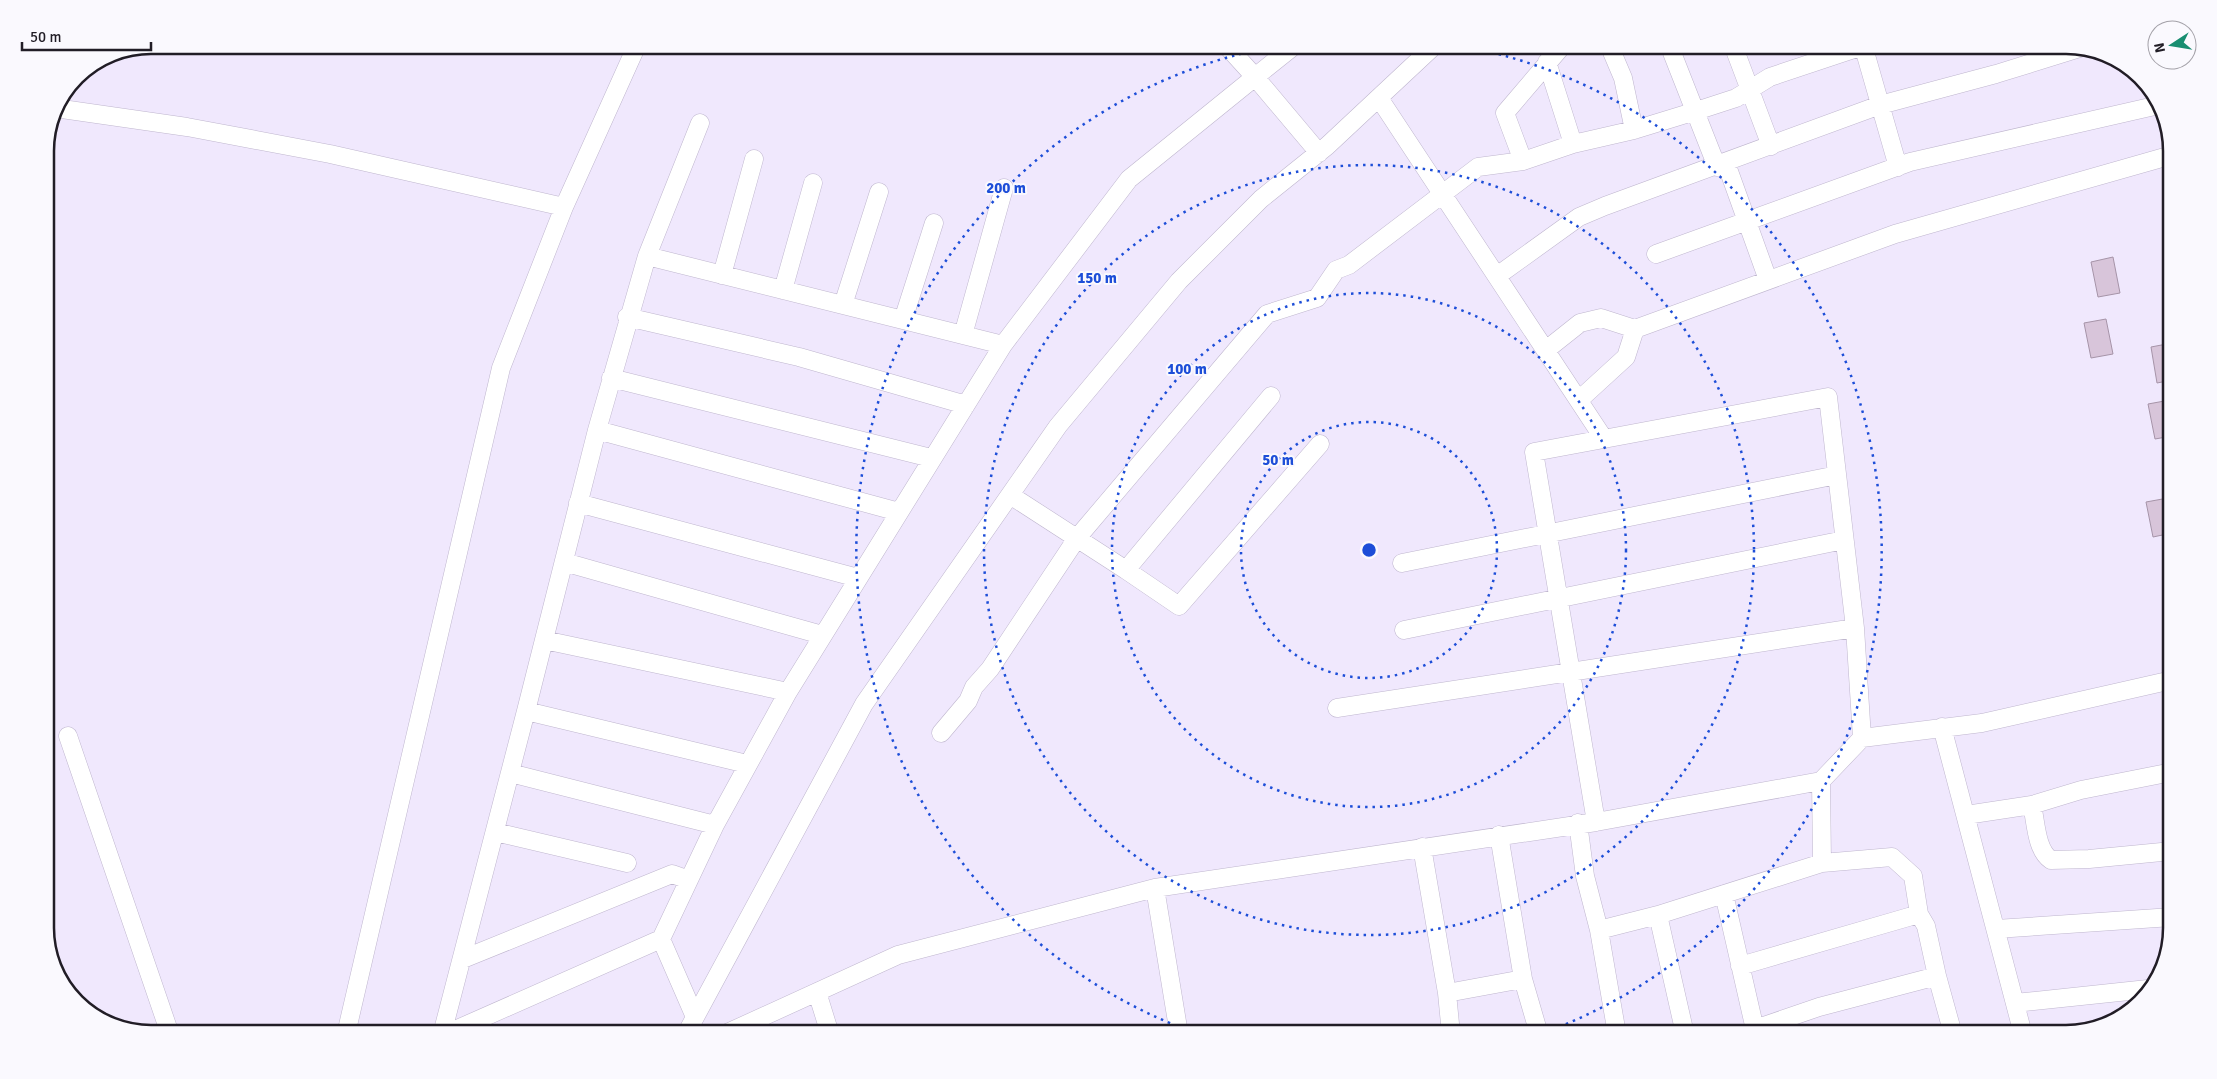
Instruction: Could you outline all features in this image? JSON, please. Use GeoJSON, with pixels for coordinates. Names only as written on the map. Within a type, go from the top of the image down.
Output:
{"type":"FeatureCollection","features":[{"type":"Feature","properties":{"kind":"street"},"geometry":{"type":"LineString","coordinates":[[348,1025],[501,368],[564,207],[633,54]]}},
{"type":"Feature","properties":{"kind":"street"},"geometry":{"type":"LineString","coordinates":[[1234,54],[1319,153]]}},
{"type":"Feature","properties":{"kind":"street"},"geometry":{"type":"LineString","coordinates":[[466,1025],[661,939],[715,825],[788,692],[931,458],[1003,345],[1129,179],[1284,54]]}},
{"type":"Feature","properties":{"kind":"street"},"geometry":{"type":"LineString","coordinates":[[691,1025],[864,704],[1058,426],[1179,281],[1261,199],[1319,153],[1424,54]]}},
{"type":"Feature","properties":{"kind":"street"},"geometry":{"type":"LineString","coordinates":[[1523,161],[1505,113],[1555,54]]}},
{"type":"Feature","properties":{"kind":"street"},"geometry":{"type":"LineString","coordinates":[[1613,54],[1623,78],[1634,130]]}},
{"type":"Feature","properties":{"kind":"street"},"geometry":{"type":"LineString","coordinates":[[1673,54],[1747,222],[1768,280]]}},
{"type":"Feature","properties":{"kind":"street"},"geometry":{"type":"LineString","coordinates":[[1737,54],[1771,146]]}},
{"type":"Feature","properties":{"kind":"street"},"geometry":{"type":"LineString","coordinates":[[941,733],[968,701],[974,686],[990,668],[1077,538],[1266,314],[1317,298],[1336,270],[1349,265],[1478,167],[1523,161],[1573,144],[1634,130],[1736,98],[1770,77],[1838,54]]}},
{"type":"Feature","properties":{"kind":"street"},"geometry":{"type":"LineString","coordinates":[[1866,54],[1898,167]]}},
{"type":"Feature","properties":{"kind":"street"},"geometry":{"type":"LineString","coordinates":[[1496,276],[1579,217],[1880,105],[1996,74],[2061,54]]}},
{"type":"Feature","properties":{"kind":"street"},"geometry":{"type":"LineString","coordinates":[[1547,62],[1573,144]]}},
{"type":"Feature","properties":{"kind":"street"},"geometry":{"type":"LineString","coordinates":[[1378,98],[1604,439]]}},
{"type":"Feature","properties":{"kind":"street"},"geometry":{"type":"LineString","coordinates":[[1656,254],[1898,167],[2152,106]]}},
{"type":"Feature","properties":{"kind":"street"},"geometry":{"type":"LineString","coordinates":[[63,109],[187,128],[330,154],[564,207]]}},
{"type":"Feature","properties":{"kind":"street"},"geometry":{"type":"LineString","coordinates":[[445,1025],[611,378],[647,256],[700,123]]}},
{"type":"Feature","properties":{"kind":"street"},"geometry":{"type":"LineString","coordinates":[[1546,350],[1580,323],[1601,318],[1635,329],[1895,234],[2163,158]]}},
{"type":"Feature","properties":{"kind":"street"},"geometry":{"type":"LineString","coordinates":[[722,275],[754,159]]}},
{"type":"Feature","properties":{"kind":"street"},"geometry":{"type":"LineString","coordinates":[[783,290],[813,183]]}},
{"type":"Feature","properties":{"kind":"street"},"geometry":{"type":"LineString","coordinates":[[963,335],[1004,188]]}},
{"type":"Feature","properties":{"kind":"street"},"geometry":{"type":"LineString","coordinates":[[843,305],[879,192]]}},
{"type":"Feature","properties":{"kind":"street"},"geometry":{"type":"LineString","coordinates":[[902,320],[934,223]]}},
{"type":"Feature","properties":{"kind":"street"},"geometry":{"type":"LineString","coordinates":[[647,256],[1003,345]]}},
{"type":"Feature","properties":{"kind":"street"},"geometry":{"type":"LineString","coordinates":[[628,318],[799,357],[966,405]]}},
{"type":"Feature","properties":{"kind":"street"},"geometry":{"type":"LineString","coordinates":[[1579,400],[1626,357],[1635,329]]}},
{"type":"Feature","properties":{"kind":"street"},"geometry":{"type":"LineString","coordinates":[[611,378],[931,458]]}},
{"type":"Feature","properties":{"kind":"street"},"geometry":{"type":"LineString","coordinates":[[1126,570],[1271,396]]}},
{"type":"Feature","properties":{"kind":"street"},"geometry":{"type":"LineString","coordinates":[[1596,822],[1534,452],[1828,397],[1855,628],[1862,738]]}},
{"type":"Feature","properties":{"kind":"street"},"geometry":{"type":"LineString","coordinates":[[597,430],[899,512]]}},
{"type":"Feature","properties":{"kind":"street"},"geometry":{"type":"LineString","coordinates":[[1010,495],[1179,606],[1320,444]]}},
{"type":"Feature","properties":{"kind":"street"},"geometry":{"type":"LineString","coordinates":[[1402,563],[1837,475]]}},
{"type":"Feature","properties":{"kind":"street"},"geometry":{"type":"LineString","coordinates":[[578,503],[858,578]]}},
{"type":"Feature","properties":{"kind":"street"},"geometry":{"type":"LineString","coordinates":[[1404,630],[1844,540]]}},
{"type":"Feature","properties":{"kind":"street"},"geometry":{"type":"LineString","coordinates":[[564,562],[822,635]]}},
{"type":"Feature","properties":{"kind":"street"},"geometry":{"type":"LineString","coordinates":[[1337,708],[1855,628]]}},
{"type":"Feature","properties":{"kind":"street"},"geometry":{"type":"LineString","coordinates":[[544,640],[788,692]]}},
{"type":"Feature","properties":{"kind":"street"},"geometry":{"type":"LineString","coordinates":[[745,1025],[898,955],[1155,888],[1578,823],[1596,822],[1821,780],[1862,738],[1982,723],[2163,682]]}},
{"type":"Feature","properties":{"kind":"street"},"geometry":{"type":"LineString","coordinates":[[526,711],[747,764]]}},
{"type":"Feature","properties":{"kind":"street"},"geometry":{"type":"LineString","coordinates":[[1942,727],[2021,1025]]}},
{"type":"Feature","properties":{"kind":"street"},"geometry":{"type":"LineString","coordinates":[[68,736],[167,1025]]}},
{"type":"Feature","properties":{"kind":"street"},"geometry":{"type":"LineString","coordinates":[[510,773],[715,825]]}},
{"type":"Feature","properties":{"kind":"street"},"geometry":{"type":"LineString","coordinates":[[1966,815],[2032,805],[2082,790],[2163,774]]}},
{"type":"Feature","properties":{"kind":"street"},"geometry":{"type":"LineString","coordinates":[[1821,780],[1822,863]]}},
{"type":"Feature","properties":{"kind":"street"},"geometry":{"type":"LineString","coordinates":[[2032,805],[2041,847],[2046,856],[2051,860],[2089,859],[2163,852]]}},
{"type":"Feature","properties":{"kind":"street"},"geometry":{"type":"LineString","coordinates":[[1578,823],[1584,876],[1599,930],[1615,1025]]}},
{"type":"Feature","properties":{"kind":"street"},"geometry":{"type":"LineString","coordinates":[[495,832],[627,863]]}},
{"type":"Feature","properties":{"kind":"street"},"geometry":{"type":"LineString","coordinates":[[1499,835],[1523,979],[1536,1025]]}},
{"type":"Feature","properties":{"kind":"street"},"geometry":{"type":"LineString","coordinates":[[1422,847],[1447,993],[1450,1025]]}},
{"type":"Feature","properties":{"kind":"street"},"geometry":{"type":"LineString","coordinates":[[1599,930],[1658,915],[1822,863],[1892,857],[1913,876],[1919,914],[1926,926],[1947,1025]]}},
{"type":"Feature","properties":{"kind":"street"},"geometry":{"type":"LineString","coordinates":[[463,959],[672,874],[689,880]]}},
{"type":"Feature","properties":{"kind":"street"},"geometry":{"type":"LineString","coordinates":[[1155,888],[1178,1025]]}},
{"type":"Feature","properties":{"kind":"street"},"geometry":{"type":"LineString","coordinates":[[1724,894],[1755,1025]]}},
{"type":"Feature","properties":{"kind":"street"},"geometry":{"type":"LineString","coordinates":[[1740,966],[1919,914]]}},
{"type":"Feature","properties":{"kind":"street"},"geometry":{"type":"LineString","coordinates":[[1658,915],[1683,1025]]}},
{"type":"Feature","properties":{"kind":"street"},"geometry":{"type":"LineString","coordinates":[[1996,929],[2163,918]]}},
{"type":"Feature","properties":{"kind":"street"},"geometry":{"type":"LineString","coordinates":[[661,939],[695,1017]]}},
{"type":"Feature","properties":{"kind":"street"},"geometry":{"type":"LineString","coordinates":[[1772,1025],[1819,1007],[1936,976]]}},
{"type":"Feature","properties":{"kind":"street"},"geometry":{"type":"LineString","coordinates":[[1447,993],[1523,979]]}},
{"type":"Feature","properties":{"kind":"street"},"geometry":{"type":"LineString","coordinates":[[2015,1003],[2141,990]]}},
{"type":"Feature","properties":{"kind":"street"},"geometry":{"type":"LineString","coordinates":[[817,992],[827,1025]]}},
{"type":"Feature","properties":{"kind":"building"},"geometry":{"type":"Polygon","coordinates":[[[2113,257],[2120,293],[2098,297],[2091,262],[2113,257]]]}},
{"type":"Feature","properties":{"kind":"building"},"geometry":{"type":"Polygon","coordinates":[[[2106,319],[2113,354],[2091,358],[2084,323],[2106,319]]]}},
{"type":"Feature","properties":{"kind":"building"},"geometry":{"type":"Polygon","coordinates":[[[2163,345],[2163,382],[2157,383],[2151,347],[2163,345]]]}},
{"type":"Feature","properties":{"kind":"building"},"geometry":{"type":"Polygon","coordinates":[[[2163,401],[2163,438],[2155,439],[2148,404],[2163,401]]]}},
{"type":"Feature","properties":{"kind":"building"},"geometry":{"type":"Polygon","coordinates":[[[2163,499],[2163,535],[2153,537],[2146,502],[2163,499]]]}}]}
